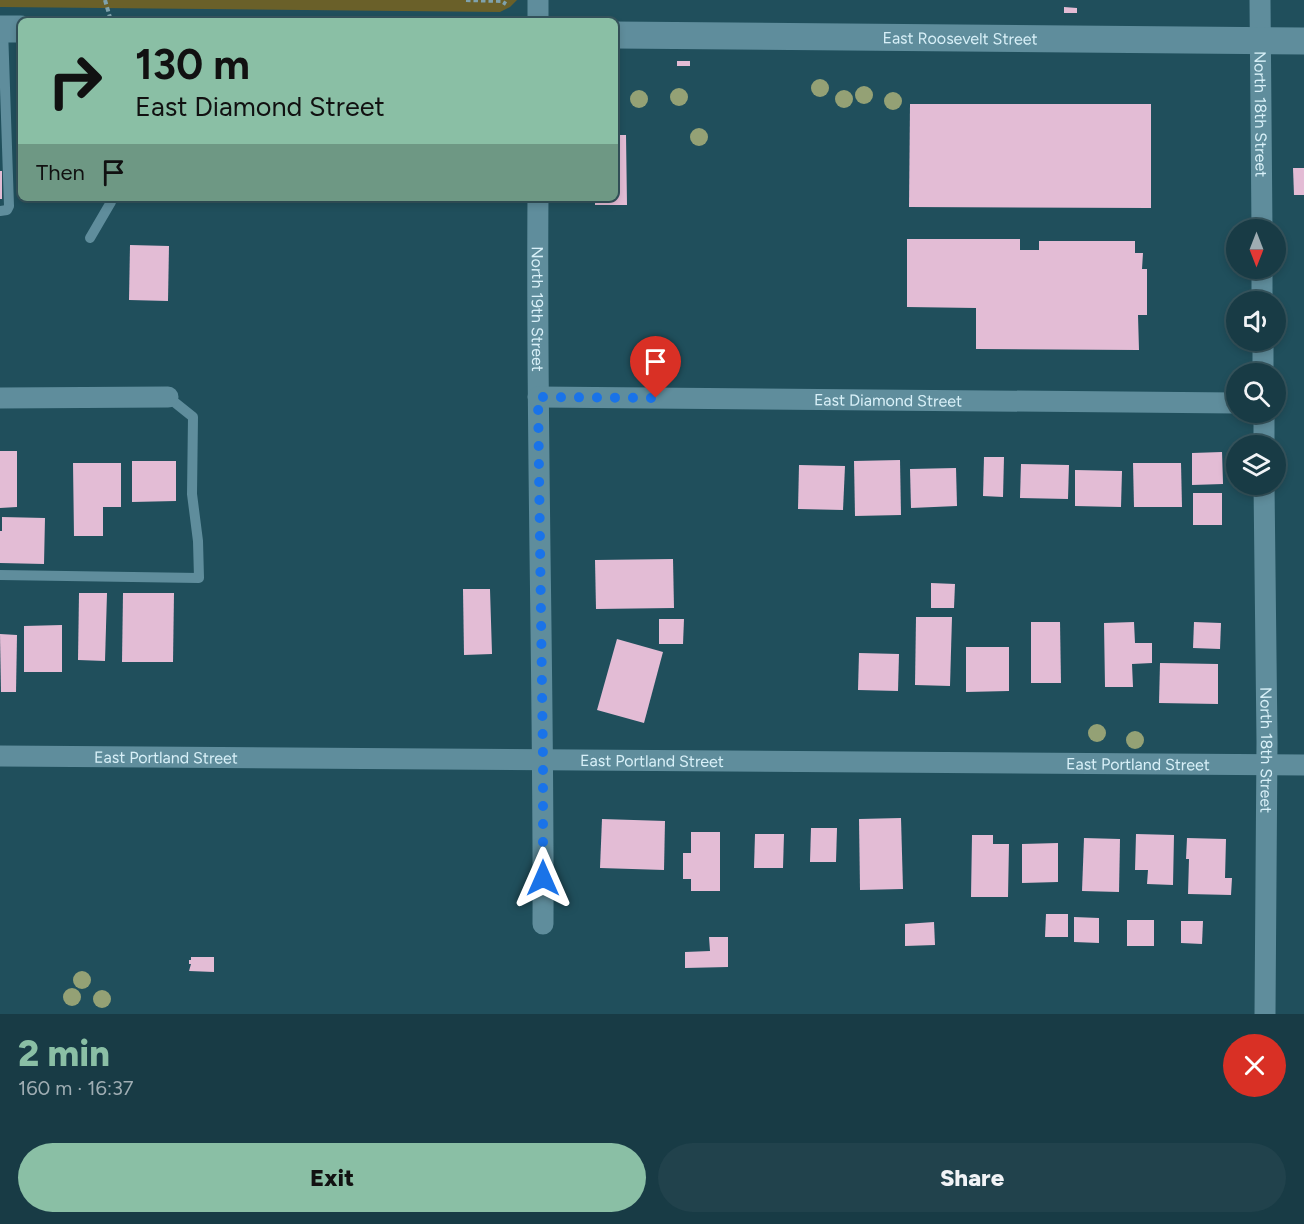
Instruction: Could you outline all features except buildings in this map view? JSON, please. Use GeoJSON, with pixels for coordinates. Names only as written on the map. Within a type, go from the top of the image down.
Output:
{"type":"FeatureCollection","features":[{"type":"Feature","properties":{"kind":"street"},"geometry":{"type":"LineString","coordinates":[[538,0],[538,18]]}},
{"type":"Feature","properties":{"kind":"street","name":"North 18th Street"},"geometry":{"type":"LineString","coordinates":[[1260,0],[1262,219]]}},
{"type":"Feature","properties":{"kind":"street","name":"East Roosevelt Street"},"geometry":{"type":"LineString","coordinates":[[618,35],[1304,41]]}},
{"type":"Feature","properties":{"kind":"street","name":"North 19th Street"},"geometry":{"type":"LineString","coordinates":[[538,201],[543,924]]}},
{"type":"Feature","properties":{"kind":"street"},"geometry":{"type":"LineString","coordinates":[[0,398],[168,397]]}},
{"type":"Feature","properties":{"kind":"street","name":"East Diamond Street"},"geometry":{"type":"LineString","coordinates":[[538,397],[1226,403]]}},
{"type":"Feature","properties":{"kind":"street","name":"North 18th Street"},"geometry":{"type":"LineString","coordinates":[[1264,495],[1267,765],[1265,1014]]}},
{"type":"Feature","properties":{"kind":"street","name":"East Portland Street"},"geometry":{"type":"LineString","coordinates":[[0,756],[1304,765]]}},
{"type":"Feature","properties":{"kind":"lane"},"geometry":{"type":"LineString","coordinates":[[3,216],[9,206],[8,29]]}},
{"type":"Feature","properties":{"kind":"lane"},"geometry":{"type":"LineString","coordinates":[[90,238],[111,201]]}},
{"type":"Feature","properties":{"kind":"lane"},"geometry":{"type":"LineString","coordinates":[[0,575],[199,578],[198,541],[192,494],[193,417],[168,397]]}},
{"type":"Feature","properties":{"kind":"path"},"geometry":{"type":"LineString","coordinates":[[105,0],[110,18]]}},
{"type":"Feature","properties":{"kind":"path"},"geometry":{"type":"LineString","coordinates":[[466,0],[501,1],[506,4]]}},
{"type":"Feature","properties":{"kind":"shaded area"},"geometry":{"type":"Polygon","coordinates":[[[0,0],[517,0],[500,12],[0,7],[0,0]]]}},
{"type":"Feature","properties":{"kind":"route"},"geometry":{"type":"LineString","coordinates":[[543,878],[538,397],[656,398]]}}]}
